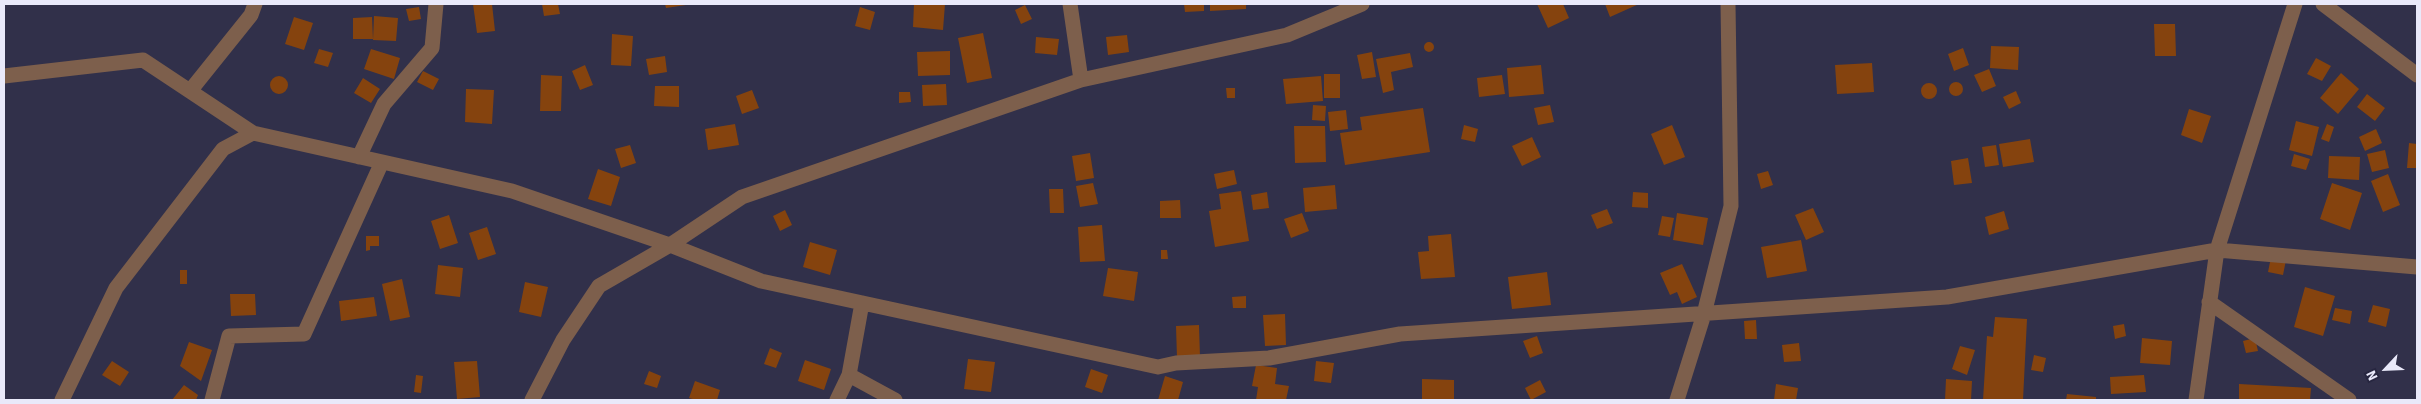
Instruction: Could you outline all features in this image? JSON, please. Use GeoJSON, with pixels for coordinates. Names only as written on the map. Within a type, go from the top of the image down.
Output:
{"type":"FeatureCollection","features":[{"type":"Feature","properties":{"kind":"street"},"geometry":{"type":"LineString","coordinates":[[190,91],[252,15],[255,4]]}},
{"type":"Feature","properties":{"kind":"street"},"geometry":{"type":"LineString","coordinates":[[359,157],[384,104],[432,48],[436,4]]}},
{"type":"Feature","properties":{"kind":"street"},"geometry":{"type":"LineString","coordinates":[[1070,4],[1081,80]]}},
{"type":"Feature","properties":{"kind":"street"},"geometry":{"type":"LineString","coordinates":[[532,400],[563,340],[599,286],[670,245],[742,198],[1081,80],[1287,35],[1362,4]]}},
{"type":"Feature","properties":{"kind":"street"},"geometry":{"type":"LineString","coordinates":[[1677,400],[1704,314],[1731,206],[1728,4]]}},
{"type":"Feature","properties":{"kind":"street"},"geometry":{"type":"LineString","coordinates":[[2196,400],[2217,250],[2295,4]]}},
{"type":"Feature","properties":{"kind":"street"},"geometry":{"type":"LineString","coordinates":[[2324,4],[2417,75]]}},
{"type":"Feature","properties":{"kind":"street"},"geometry":{"type":"LineString","coordinates":[[4,76],[143,60],[252,133],[512,191],[670,245],[761,281],[1158,367],[1176,363],[1269,358],[1400,334],[1947,297],[2217,250],[2417,267]]}},
{"type":"Feature","properties":{"kind":"street"},"geometry":{"type":"LineString","coordinates":[[62,400],[116,288],[224,149],[252,133]]}},
{"type":"Feature","properties":{"kind":"street"},"geometry":{"type":"LineString","coordinates":[[212,400],[229,336],[304,334],[382,162]]}},
{"type":"Feature","properties":{"kind":"street"},"geometry":{"type":"LineString","coordinates":[[2209,302],[2349,400]]}},
{"type":"Feature","properties":{"kind":"street"},"geometry":{"type":"LineString","coordinates":[[837,400],[849,375],[862,303]]}},
{"type":"Feature","properties":{"kind":"street"},"geometry":{"type":"LineString","coordinates":[[849,375],[894,400]]}},
{"type":"Feature","properties":{"kind":"building"},"geometry":{"type":"Polygon","coordinates":[[[473,4],[492,4],[495,31],[477,33],[473,4]]]}},
{"type":"Feature","properties":{"kind":"building"},"geometry":{"type":"Polygon","coordinates":[[[542,4],[558,4],[560,14],[544,16],[542,4]]]}},
{"type":"Feature","properties":{"kind":"building"},"geometry":{"type":"Polygon","coordinates":[[[665,4],[686,4],[686,5],[666,8],[665,4]]]}},
{"type":"Feature","properties":{"kind":"building"},"geometry":{"type":"Polygon","coordinates":[[[914,4],[945,4],[943,30],[913,27],[914,4]]]}},
{"type":"Feature","properties":{"kind":"building"},"geometry":{"type":"Polygon","coordinates":[[[1184,4],[1204,4],[1204,11],[1185,12],[1184,4]]]}},
{"type":"Feature","properties":{"kind":"building"},"geometry":{"type":"Polygon","coordinates":[[[1210,4],[1246,4],[1246,9],[1210,11],[1210,4]]]}},
{"type":"Feature","properties":{"kind":"building"},"geometry":{"type":"Polygon","coordinates":[[[1537,4],[1563,4],[1569,18],[1548,28],[1537,4]]]}},
{"type":"Feature","properties":{"kind":"building"},"geometry":{"type":"Polygon","coordinates":[[[1605,4],[1639,4],[1610,17],[1605,4]]]}},
{"type":"Feature","properties":{"kind":"building"},"geometry":{"type":"Polygon","coordinates":[[[1025,5],[1032,19],[1021,24],[1015,10],[1025,5]]]}},
{"type":"Feature","properties":{"kind":"building"},"geometry":{"type":"Polygon","coordinates":[[[419,7],[421,19],[409,21],[406,9],[419,7]]]}},
{"type":"Feature","properties":{"kind":"building"},"geometry":{"type":"Polygon","coordinates":[[[860,7],[875,12],[870,30],[855,26],[860,7]]]}},
{"type":"Feature","properties":{"kind":"building"},"geometry":{"type":"Polygon","coordinates":[[[374,16],[398,18],[396,41],[373,40],[374,16]]]}},
{"type":"Feature","properties":{"kind":"building"},"geometry":{"type":"Polygon","coordinates":[[[294,17],[313,23],[304,50],[285,44],[294,17]]]}},
{"type":"Feature","properties":{"kind":"building"},"geometry":{"type":"Polygon","coordinates":[[[372,17],[373,39],[353,39],[353,18],[372,17]]]}},
{"type":"Feature","properties":{"kind":"building"},"geometry":{"type":"Polygon","coordinates":[[[2154,24],[2175,24],[2176,56],[2155,56],[2154,24]]]}},
{"type":"Feature","properties":{"kind":"building"},"geometry":{"type":"Polygon","coordinates":[[[983,33],[992,78],[967,83],[958,38],[983,33]]]}},
{"type":"Feature","properties":{"kind":"building"},"geometry":{"type":"Polygon","coordinates":[[[612,34],[633,36],[631,66],[611,65],[612,34]]]}},
{"type":"Feature","properties":{"kind":"building"},"geometry":{"type":"Polygon","coordinates":[[[1127,35],[1129,52],[1108,55],[1106,37],[1127,35]]]}},
{"type":"Feature","properties":{"kind":"building"},"geometry":{"type":"Polygon","coordinates":[[[1036,37],[1059,39],[1057,55],[1035,53],[1036,37]]]}},
{"type":"Feature","properties":{"kind":"building"},"geometry":{"type":"Polygon","coordinates":[[[1427,42],[1431,42],[1434,47],[1433,51],[1427,52],[1424,49],[1424,45],[1427,42]]]}},
{"type":"Feature","properties":{"kind":"building"},"geometry":{"type":"Polygon","coordinates":[[[1991,46],[2019,47],[2018,70],[1990,68],[1991,46]]]}},
{"type":"Feature","properties":{"kind":"building"},"geometry":{"type":"Polygon","coordinates":[[[1963,48],[1969,65],[1954,71],[1948,54],[1963,48]]]}},
{"type":"Feature","properties":{"kind":"building"},"geometry":{"type":"Polygon","coordinates":[[[319,49],[333,53],[328,67],[314,63],[319,49]]]}},
{"type":"Feature","properties":{"kind":"building"},"geometry":{"type":"Polygon","coordinates":[[[371,49],[400,58],[394,79],[364,69],[371,49]]]}},
{"type":"Feature","properties":{"kind":"building"},"geometry":{"type":"Polygon","coordinates":[[[950,51],[950,75],[918,76],[917,52],[950,51]]]}},
{"type":"Feature","properties":{"kind":"building"},"geometry":{"type":"Polygon","coordinates":[[[1372,52],[1376,77],[1362,79],[1357,55],[1372,52]]]}},
{"type":"Feature","properties":{"kind":"building"},"geometry":{"type":"Polygon","coordinates":[[[1410,53],[1413,67],[1391,72],[1394,90],[1383,93],[1376,59],[1410,53]]]}},
{"type":"Feature","properties":{"kind":"building"},"geometry":{"type":"Polygon","coordinates":[[[665,56],[667,72],[649,75],[646,59],[665,56]]]}},
{"type":"Feature","properties":{"kind":"building"},"geometry":{"type":"Polygon","coordinates":[[[2316,58],[2331,66],[2322,81],[2307,74],[2316,58]]]}},
{"type":"Feature","properties":{"kind":"building"},"geometry":{"type":"Polygon","coordinates":[[[1872,63],[1874,92],[1837,94],[1835,65],[1872,63]]]}},
{"type":"Feature","properties":{"kind":"building"},"geometry":{"type":"Polygon","coordinates":[[[585,65],[593,85],[580,90],[572,71],[585,65]]]}},
{"type":"Feature","properties":{"kind":"building"},"geometry":{"type":"Polygon","coordinates":[[[1541,65],[1544,94],[1509,97],[1507,68],[1541,65]]]}},
{"type":"Feature","properties":{"kind":"building"},"geometry":{"type":"Polygon","coordinates":[[[1989,69],[1996,86],[1982,92],[1974,75],[1989,69]]]}},
{"type":"Feature","properties":{"kind":"building"},"geometry":{"type":"Polygon","coordinates":[[[423,71],[439,79],[433,90],[417,82],[423,71]]]}},
{"type":"Feature","properties":{"kind":"building"},"geometry":{"type":"Polygon","coordinates":[[[2341,73],[2359,89],[2338,114],[2320,98],[2341,73]]]}},
{"type":"Feature","properties":{"kind":"building"},"geometry":{"type":"Polygon","coordinates":[[[1324,74],[1340,74],[1340,98],[1324,98],[1324,74]]]}},
{"type":"Feature","properties":{"kind":"building"},"geometry":{"type":"Polygon","coordinates":[[[541,75],[562,76],[561,111],[540,111],[541,75]]]}},
{"type":"Feature","properties":{"kind":"building"},"geometry":{"type":"Polygon","coordinates":[[[1502,75],[1505,94],[1479,97],[1477,78],[1502,75]]]}},
{"type":"Feature","properties":{"kind":"building"},"geometry":{"type":"Polygon","coordinates":[[[279,76],[285,79],[288,85],[285,91],[279,94],[273,91],[270,85],[273,79],[279,76]]]}},
{"type":"Feature","properties":{"kind":"building"},"geometry":{"type":"Polygon","coordinates":[[[1321,76],[1323,101],[1286,104],[1283,79],[1321,76]]]}},
{"type":"Feature","properties":{"kind":"building"},"geometry":{"type":"Polygon","coordinates":[[[363,78],[380,89],[371,103],[354,93],[363,78]]]}},
{"type":"Feature","properties":{"kind":"building"},"geometry":{"type":"Polygon","coordinates":[[[1953,82],[1959,82],[1963,89],[1959,96],[1953,96],[1949,92],[1949,86],[1953,82]]]}},
{"type":"Feature","properties":{"kind":"building"},"geometry":{"type":"Polygon","coordinates":[[[1929,83],[1937,91],[1929,99],[1921,91],[1929,83]]]}},
{"type":"Feature","properties":{"kind":"building"},"geometry":{"type":"Polygon","coordinates":[[[946,84],[947,105],[923,106],[922,85],[946,84]]]}},
{"type":"Feature","properties":{"kind":"building"},"geometry":{"type":"Polygon","coordinates":[[[655,86],[679,86],[679,107],[654,106],[655,86]]]}},
{"type":"Feature","properties":{"kind":"building"},"geometry":{"type":"Polygon","coordinates":[[[1226,88],[1235,88],[1235,98],[1227,98],[1226,88]]]}},
{"type":"Feature","properties":{"kind":"building"},"geometry":{"type":"Polygon","coordinates":[[[466,89],[494,90],[492,124],[465,122],[466,89]]]}},
{"type":"Feature","properties":{"kind":"building"},"geometry":{"type":"Polygon","coordinates":[[[752,90],[759,108],[742,114],[736,96],[752,90]]]}},
{"type":"Feature","properties":{"kind":"building"},"geometry":{"type":"Polygon","coordinates":[[[2016,91],[2021,103],[2009,109],[2003,97],[2016,91]]]}},
{"type":"Feature","properties":{"kind":"building"},"geometry":{"type":"Polygon","coordinates":[[[899,92],[910,92],[911,102],[899,103],[899,92]]]}},
{"type":"Feature","properties":{"kind":"building"},"geometry":{"type":"Polygon","coordinates":[[[2367,94],[2385,108],[2375,121],[2357,107],[2367,94]]]}},
{"type":"Feature","properties":{"kind":"building"},"geometry":{"type":"Polygon","coordinates":[[[1313,105],[1326,106],[1325,121],[1312,120],[1313,105]]]}},
{"type":"Feature","properties":{"kind":"building"},"geometry":{"type":"Polygon","coordinates":[[[1550,105],[1554,122],[1538,125],[1534,108],[1550,105]]]}},
{"type":"Feature","properties":{"kind":"building"},"geometry":{"type":"Polygon","coordinates":[[[1423,108],[1430,152],[1345,165],[1340,133],[1362,130],[1360,117],[1423,108]]]}},
{"type":"Feature","properties":{"kind":"building"},"geometry":{"type":"Polygon","coordinates":[[[2189,109],[2211,116],[2202,143],[2181,135],[2189,109]]]}},
{"type":"Feature","properties":{"kind":"building"},"geometry":{"type":"Polygon","coordinates":[[[1346,110],[1348,129],[1330,131],[1328,112],[1346,110]]]}},
{"type":"Feature","properties":{"kind":"building"},"geometry":{"type":"Polygon","coordinates":[[[2296,121],[2319,127],[2312,156],[2289,150],[2296,121]]]}},
{"type":"Feature","properties":{"kind":"building"},"geometry":{"type":"Polygon","coordinates":[[[735,124],[739,145],[708,150],[705,129],[735,124]]]}},
{"type":"Feature","properties":{"kind":"building"},"geometry":{"type":"Polygon","coordinates":[[[2327,124],[2334,127],[2329,142],[2321,139],[2327,124]]]}},
{"type":"Feature","properties":{"kind":"building"},"geometry":{"type":"Polygon","coordinates":[[[1464,125],[1478,129],[1475,142],[1461,139],[1464,125]]]}},
{"type":"Feature","properties":{"kind":"building"},"geometry":{"type":"Polygon","coordinates":[[[1672,125],[1685,157],[1664,165],[1651,134],[1672,125]]]}},
{"type":"Feature","properties":{"kind":"building"},"geometry":{"type":"Polygon","coordinates":[[[1294,126],[1325,126],[1326,162],[1295,163],[1294,126]]]}},
{"type":"Feature","properties":{"kind":"building"},"geometry":{"type":"Polygon","coordinates":[[[2376,129],[2382,143],[2365,151],[2359,137],[2376,129]]]}},
{"type":"Feature","properties":{"kind":"building"},"geometry":{"type":"Polygon","coordinates":[[[1532,137],[1541,157],[1522,166],[1512,146],[1532,137]]]}},
{"type":"Feature","properties":{"kind":"building"},"geometry":{"type":"Polygon","coordinates":[[[2030,139],[2034,162],[2003,167],[1999,144],[2030,139]]]}},
{"type":"Feature","properties":{"kind":"building"},"geometry":{"type":"Polygon","coordinates":[[[2409,143],[2417,144],[2417,168],[2407,168],[2409,143]]]}},
{"type":"Feature","properties":{"kind":"building"},"geometry":{"type":"Polygon","coordinates":[[[630,145],[636,163],[621,168],[615,149],[630,145]]]}},
{"type":"Feature","properties":{"kind":"building"},"geometry":{"type":"Polygon","coordinates":[[[1996,145],[1999,165],[1985,167],[1982,147],[1996,145]]]}},
{"type":"Feature","properties":{"kind":"building"},"geometry":{"type":"Polygon","coordinates":[[[2385,150],[2389,168],[2372,172],[2367,154],[2385,150]]]}},
{"type":"Feature","properties":{"kind":"building"},"geometry":{"type":"Polygon","coordinates":[[[1090,153],[1094,178],[1076,181],[1072,156],[1090,153]]]}},
{"type":"Feature","properties":{"kind":"building"},"geometry":{"type":"Polygon","coordinates":[[[2294,154],[2310,159],[2306,170],[2291,166],[2294,154]]]}},
{"type":"Feature","properties":{"kind":"building"},"geometry":{"type":"Polygon","coordinates":[[[2329,156],[2360,157],[2359,180],[2328,178],[2329,156]]]}},
{"type":"Feature","properties":{"kind":"building"},"geometry":{"type":"Polygon","coordinates":[[[1968,158],[1972,183],[1954,185],[1951,161],[1968,158]]]}},
{"type":"Feature","properties":{"kind":"building"},"geometry":{"type":"Polygon","coordinates":[[[598,169],[620,177],[611,206],[588,199],[598,169]]]}},
{"type":"Feature","properties":{"kind":"building"},"geometry":{"type":"Polygon","coordinates":[[[1234,170],[1237,184],[1217,189],[1214,174],[1234,170]]]}},
{"type":"Feature","properties":{"kind":"building"},"geometry":{"type":"Polygon","coordinates":[[[1768,171],[1773,185],[1761,189],[1757,174],[1768,171]]]}},
{"type":"Feature","properties":{"kind":"building"},"geometry":{"type":"Polygon","coordinates":[[[2388,174],[2400,205],[2383,212],[2371,181],[2388,174]]]}},
{"type":"Feature","properties":{"kind":"building"},"geometry":{"type":"Polygon","coordinates":[[[1093,183],[1098,204],[1080,207],[1076,186],[1093,183]]]}},
{"type":"Feature","properties":{"kind":"building"},"geometry":{"type":"Polygon","coordinates":[[[2332,183],[2362,193],[2350,230],[2320,219],[2332,183]]]}},
{"type":"Feature","properties":{"kind":"building"},"geometry":{"type":"Polygon","coordinates":[[[1335,185],[1337,209],[1305,212],[1303,188],[1335,185]]]}},
{"type":"Feature","properties":{"kind":"building"},"geometry":{"type":"Polygon","coordinates":[[[1049,189],[1063,189],[1064,213],[1050,213],[1049,189]]]}},
{"type":"Feature","properties":{"kind":"building"},"geometry":{"type":"Polygon","coordinates":[[[1241,191],[1249,241],[1215,247],[1209,211],[1221,209],[1219,194],[1241,191]]]}},
{"type":"Feature","properties":{"kind":"building"},"geometry":{"type":"Polygon","coordinates":[[[1267,192],[1269,208],[1253,210],[1251,195],[1267,192]]]}},
{"type":"Feature","properties":{"kind":"building"},"geometry":{"type":"Polygon","coordinates":[[[1633,192],[1648,193],[1648,208],[1632,207],[1633,192]]]}},
{"type":"Feature","properties":{"kind":"building"},"geometry":{"type":"Polygon","coordinates":[[[1180,200],[1181,218],[1160,218],[1160,201],[1180,200]]]}},
{"type":"Feature","properties":{"kind":"building"},"geometry":{"type":"Polygon","coordinates":[[[1813,208],[1824,232],[1806,240],[1795,215],[1813,208]]]}},
{"type":"Feature","properties":{"kind":"building"},"geometry":{"type":"Polygon","coordinates":[[[1607,209],[1613,223],[1597,229],[1591,215],[1607,209]]]}},
{"type":"Feature","properties":{"kind":"building"},"geometry":{"type":"Polygon","coordinates":[[[785,210],[792,225],[780,231],[773,216],[785,210]]]}},
{"type":"Feature","properties":{"kind":"building"},"geometry":{"type":"Polygon","coordinates":[[[2004,211],[2009,229],[1989,235],[1985,217],[2004,211]]]}},
{"type":"Feature","properties":{"kind":"building"},"geometry":{"type":"Polygon","coordinates":[[[1302,213],[1309,231],[1291,238],[1284,219],[1302,213]]]}},
{"type":"Feature","properties":{"kind":"building"},"geometry":{"type":"Polygon","coordinates":[[[1677,213],[1708,218],[1703,245],[1673,240],[1677,213]]]}},
{"type":"Feature","properties":{"kind":"building"},"geometry":{"type":"Polygon","coordinates":[[[449,215],[458,243],[440,249],[431,221],[449,215]]]}},
{"type":"Feature","properties":{"kind":"building"},"geometry":{"type":"Polygon","coordinates":[[[1662,216],[1674,218],[1670,237],[1658,235],[1662,216]]]}},
{"type":"Feature","properties":{"kind":"building"},"geometry":{"type":"Polygon","coordinates":[[[1102,225],[1105,261],[1080,262],[1078,227],[1102,225]]]}},
{"type":"Feature","properties":{"kind":"building"},"geometry":{"type":"Polygon","coordinates":[[[487,227],[496,254],[478,260],[469,233],[487,227]]]}},
{"type":"Feature","properties":{"kind":"building"},"geometry":{"type":"Polygon","coordinates":[[[1451,234],[1455,277],[1421,279],[1418,252],[1429,251],[1428,236],[1451,234]]]}},
{"type":"Feature","properties":{"kind":"building"},"geometry":{"type":"Polygon","coordinates":[[[366,236],[379,236],[379,246],[370,246],[370,250],[366,251],[366,236]]]}},
{"type":"Feature","properties":{"kind":"building"},"geometry":{"type":"Polygon","coordinates":[[[1801,240],[1807,271],[1767,278],[1761,247],[1801,240]]]}},
{"type":"Feature","properties":{"kind":"building"},"geometry":{"type":"Polygon","coordinates":[[[810,242],[837,250],[830,275],[803,267],[810,242]]]}},
{"type":"Feature","properties":{"kind":"building"},"geometry":{"type":"Polygon","coordinates":[[[1161,250],[1167,250],[1168,259],[1161,259],[1161,250]]]}},
{"type":"Feature","properties":{"kind":"building"},"geometry":{"type":"Polygon","coordinates":[[[2271,257],[2286,260],[2283,275],[2268,272],[2271,257]]]}},
{"type":"Feature","properties":{"kind":"building"},"geometry":{"type":"Polygon","coordinates":[[[1682,264],[1697,297],[1682,304],[1677,292],[1670,295],[1660,273],[1682,264]]]}},
{"type":"Feature","properties":{"kind":"building"},"geometry":{"type":"Polygon","coordinates":[[[438,265],[463,268],[460,297],[435,294],[438,265]]]}},
{"type":"Feature","properties":{"kind":"building"},"geometry":{"type":"Polygon","coordinates":[[[1108,268],[1138,272],[1134,301],[1103,296],[1108,268]]]}},
{"type":"Feature","properties":{"kind":"building"},"geometry":{"type":"Polygon","coordinates":[[[180,270],[187,270],[187,284],[180,284],[180,270]]]}},
{"type":"Feature","properties":{"kind":"building"},"geometry":{"type":"Polygon","coordinates":[[[1547,272],[1551,305],[1512,309],[1508,277],[1547,272]]]}},
{"type":"Feature","properties":{"kind":"building"},"geometry":{"type":"Polygon","coordinates":[[[402,279],[410,317],[390,321],[382,284],[402,279]]]}},
{"type":"Feature","properties":{"kind":"building"},"geometry":{"type":"Polygon","coordinates":[[[525,282],[548,287],[541,317],[519,312],[525,282]]]}},
{"type":"Feature","properties":{"kind":"building"},"geometry":{"type":"Polygon","coordinates":[[[2305,287],[2335,296],[2323,336],[2294,327],[2305,287]]]}},
{"type":"Feature","properties":{"kind":"building"},"geometry":{"type":"Polygon","coordinates":[[[230,294],[255,294],[256,315],[231,316],[230,294]]]}},
{"type":"Feature","properties":{"kind":"building"},"geometry":{"type":"Polygon","coordinates":[[[1246,296],[1246,308],[1233,308],[1232,297],[1246,296]]]}},
{"type":"Feature","properties":{"kind":"building"},"geometry":{"type":"Polygon","coordinates":[[[374,297],[377,316],[341,321],[339,301],[374,297]]]}},
{"type":"Feature","properties":{"kind":"building"},"geometry":{"type":"Polygon","coordinates":[[[2373,305],[2390,309],[2386,327],[2368,322],[2373,305]]]}},
{"type":"Feature","properties":{"kind":"building"},"geometry":{"type":"Polygon","coordinates":[[[2335,308],[2352,311],[2350,324],[2332,320],[2335,308]]]}},
{"type":"Feature","properties":{"kind":"building"},"geometry":{"type":"Polygon","coordinates":[[[1285,314],[1286,345],[1265,346],[1263,315],[1285,314]]]}},
{"type":"Feature","properties":{"kind":"building"},"geometry":{"type":"Polygon","coordinates":[[[1995,317],[2027,319],[2023,400],[1983,400],[1987,336],[1993,337],[1995,317]]]}},
{"type":"Feature","properties":{"kind":"building"},"geometry":{"type":"Polygon","coordinates":[[[1756,320],[1757,339],[1745,339],[1744,321],[1756,320]]]}},
{"type":"Feature","properties":{"kind":"building"},"geometry":{"type":"Polygon","coordinates":[[[2124,324],[2126,336],[2115,339],[2113,326],[2124,324]]]}},
{"type":"Feature","properties":{"kind":"building"},"geometry":{"type":"Polygon","coordinates":[[[1199,325],[1200,357],[1177,358],[1176,326],[1199,325]]]}},
{"type":"Feature","properties":{"kind":"building"},"geometry":{"type":"Polygon","coordinates":[[[1537,336],[1543,353],[1530,358],[1523,341],[1537,336]]]}},
{"type":"Feature","properties":{"kind":"building"},"geometry":{"type":"Polygon","coordinates":[[[2142,338],[2172,341],[2170,365],[2140,363],[2142,338]]]}},
{"type":"Feature","properties":{"kind":"building"},"geometry":{"type":"Polygon","coordinates":[[[2255,338],[2258,351],[2246,353],[2243,341],[2255,338]]]}},
{"type":"Feature","properties":{"kind":"building"},"geometry":{"type":"Polygon","coordinates":[[[189,342],[212,350],[201,381],[180,366],[189,342]]]}},
{"type":"Feature","properties":{"kind":"building"},"geometry":{"type":"Polygon","coordinates":[[[1799,343],[1801,361],[1784,362],[1782,345],[1799,343]]]}},
{"type":"Feature","properties":{"kind":"building"},"geometry":{"type":"Polygon","coordinates":[[[1960,346],[1975,350],[1967,375],[1952,369],[1960,346]]]}},
{"type":"Feature","properties":{"kind":"building"},"geometry":{"type":"Polygon","coordinates":[[[770,348],[782,353],[776,368],[764,364],[770,348]]]}},
{"type":"Feature","properties":{"kind":"building"},"geometry":{"type":"Polygon","coordinates":[[[2034,355],[2046,358],[2043,372],[2031,370],[2034,355]]]}},
{"type":"Feature","properties":{"kind":"building"},"geometry":{"type":"Polygon","coordinates":[[[968,359],[995,362],[991,392],[964,389],[968,359]]]}},
{"type":"Feature","properties":{"kind":"building"},"geometry":{"type":"Polygon","coordinates":[[[805,360],[831,369],[824,390],[798,381],[805,360]]]}},
{"type":"Feature","properties":{"kind":"building"},"geometry":{"type":"Polygon","coordinates":[[[112,361],[129,372],[120,386],[102,375],[112,361]]]}},
{"type":"Feature","properties":{"kind":"building"},"geometry":{"type":"Polygon","coordinates":[[[477,361],[480,397],[457,399],[454,362],[477,361]]]}},
{"type":"Feature","properties":{"kind":"building"},"geometry":{"type":"Polygon","coordinates":[[[1316,361],[1334,363],[1331,383],[1314,381],[1316,361]]]}},
{"type":"Feature","properties":{"kind":"building"},"geometry":{"type":"Polygon","coordinates":[[[1256,365],[1277,368],[1275,384],[1289,386],[1286,400],[1256,400],[1258,387],[1252,386],[1256,365]]]}},
{"type":"Feature","properties":{"kind":"building"},"geometry":{"type":"Polygon","coordinates":[[[1091,369],[1108,375],[1102,393],[1085,387],[1091,369]]]}},
{"type":"Feature","properties":{"kind":"building"},"geometry":{"type":"Polygon","coordinates":[[[649,371],[661,376],[657,388],[644,384],[649,371]]]}},
{"type":"Feature","properties":{"kind":"building"},"geometry":{"type":"Polygon","coordinates":[[[416,375],[423,376],[421,393],[414,392],[416,375]]]}},
{"type":"Feature","properties":{"kind":"building"},"geometry":{"type":"Polygon","coordinates":[[[2144,375],[2146,392],[2111,394],[2110,377],[2144,375]]]}},
{"type":"Feature","properties":{"kind":"building"},"geometry":{"type":"Polygon","coordinates":[[[1165,376],[1183,382],[1178,400],[1158,400],[1165,376]]]}},
{"type":"Feature","properties":{"kind":"building"},"geometry":{"type":"Polygon","coordinates":[[[1422,379],[1454,380],[1454,400],[1422,400],[1422,379]]]}},
{"type":"Feature","properties":{"kind":"building"},"geometry":{"type":"Polygon","coordinates":[[[1946,379],[1972,381],[1971,400],[1945,400],[1946,379]]]}},
{"type":"Feature","properties":{"kind":"building"},"geometry":{"type":"Polygon","coordinates":[[[1540,380],[1546,392],[1531,400],[1525,388],[1540,380]]]}},
{"type":"Feature","properties":{"kind":"building"},"geometry":{"type":"Polygon","coordinates":[[[695,381],[720,390],[717,400],[689,398],[695,381]]]}},
{"type":"Feature","properties":{"kind":"building"},"geometry":{"type":"Polygon","coordinates":[[[1776,384],[1798,388],[1796,400],[1774,400],[1776,384]]]}},
{"type":"Feature","properties":{"kind":"building"},"geometry":{"type":"Polygon","coordinates":[[[2239,384],[2311,388],[2310,400],[2239,400],[2239,384]]]}},
{"type":"Feature","properties":{"kind":"building"},"geometry":{"type":"Polygon","coordinates":[[[184,385],[198,395],[196,400],[172,400],[184,385]]]}},
{"type":"Feature","properties":{"kind":"building"},"geometry":{"type":"Polygon","coordinates":[[[2067,394],[2096,397],[2096,400],[2066,400],[2067,394]]]}}]}
